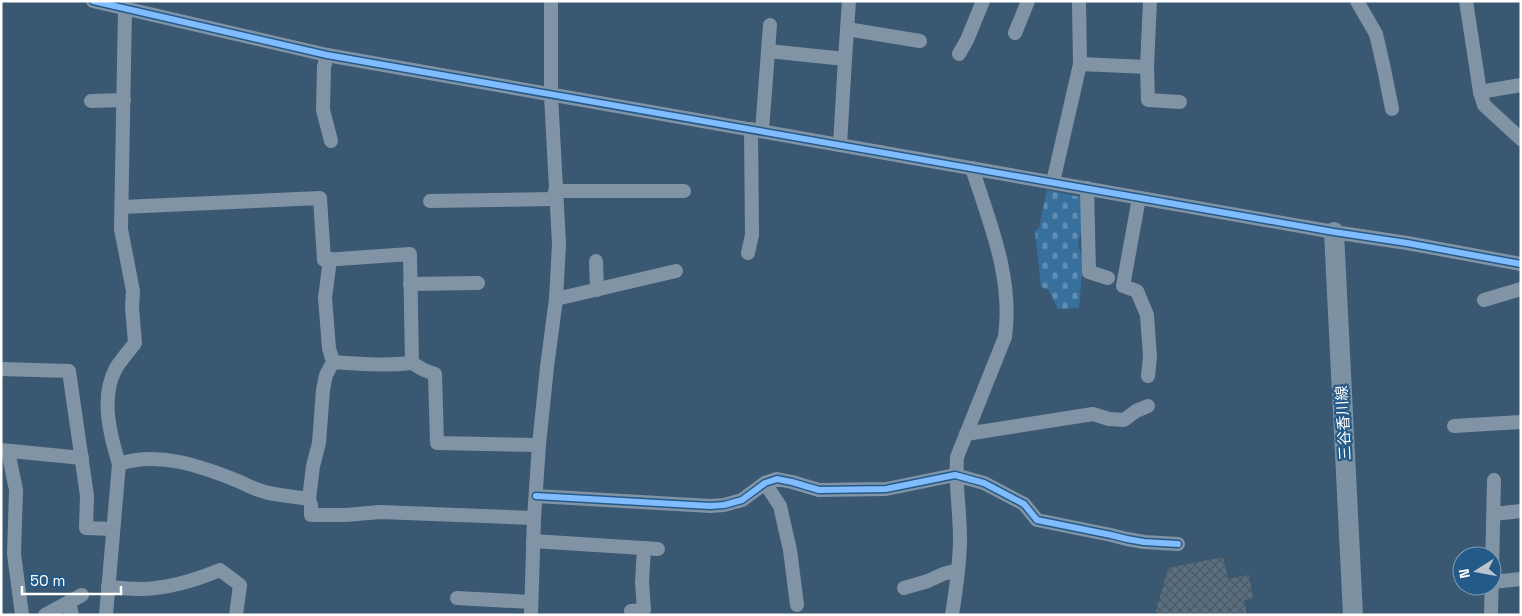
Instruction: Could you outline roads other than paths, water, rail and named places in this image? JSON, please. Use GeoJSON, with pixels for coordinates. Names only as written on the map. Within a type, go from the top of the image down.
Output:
{"type":"FeatureCollection","features":[{"type":"Feature","properties":{"kind":"main road","name":"三谷香川線"},"geometry":{"type":"LineString","coordinates":[[1334,232],[1353,615]]}},
{"type":"Feature","properties":{"kind":"street"},"geometry":{"type":"LineString","coordinates":[[93,1],[327,55],[1521,264]]}},
{"type":"Feature","properties":{"kind":"street"},"geometry":{"type":"LineString","coordinates":[[456,598],[531,608],[538,445],[556,299],[559,244],[551,95],[550,1]]}},
{"type":"Feature","properties":{"kind":"street"},"geometry":{"type":"LineString","coordinates":[[840,145],[849,1]]}},
{"type":"Feature","properties":{"kind":"street"},"geometry":{"type":"LineString","coordinates":[[959,54],[967,40],[982,1]]}},
{"type":"Feature","properties":{"kind":"street"},"geometry":{"type":"LineString","coordinates":[[1015,33],[1028,1]]}},
{"type":"Feature","properties":{"kind":"street"},"geometry":{"type":"LineString","coordinates":[[1053,182],[1080,64],[1079,1]]}},
{"type":"Feature","properties":{"kind":"street"},"geometry":{"type":"LineString","coordinates":[[1150,1],[1147,67],[1148,100],[1180,102]]}},
{"type":"Feature","properties":{"kind":"street"},"geometry":{"type":"LineString","coordinates":[[1357,1],[1376,34],[1392,110]]}},
{"type":"Feature","properties":{"kind":"street"},"geometry":{"type":"LineString","coordinates":[[1466,1],[1480,92],[1484,105],[1521,139]]}},
{"type":"Feature","properties":{"kind":"street"},"geometry":{"type":"LineString","coordinates":[[106,615],[119,464],[112,440],[108,388],[116,368],[135,343],[132,307],[133,291],[121,229],[124,100],[120,6]]}},
{"type":"Feature","properties":{"kind":"street"},"geometry":{"type":"LineString","coordinates":[[748,253],[752,235],[756,130],[770,25]]}},
{"type":"Feature","properties":{"kind":"street"},"geometry":{"type":"LineString","coordinates":[[847,30],[920,41]]}},
{"type":"Feature","properties":{"kind":"street"},"geometry":{"type":"LineString","coordinates":[[768,51],[845,60]]}},
{"type":"Feature","properties":{"kind":"street"},"geometry":{"type":"LineString","coordinates":[[327,55],[324,67],[323,110],[331,141]]}},
{"type":"Feature","properties":{"kind":"street"},"geometry":{"type":"LineString","coordinates":[[1080,64],[1147,67]]}},
{"type":"Feature","properties":{"kind":"street"},"geometry":{"type":"LineString","coordinates":[[1480,92],[1521,85]]}},
{"type":"Feature","properties":{"kind":"street"},"geometry":{"type":"LineString","coordinates":[[91,101],[124,100]]}},
{"type":"Feature","properties":{"kind":"street"},"geometry":{"type":"LineString","coordinates":[[952,615],[960,537],[955,474],[957,457],[1006,337],[1007,324],[1007,296],[1001,256],[972,168]]}},
{"type":"Feature","properties":{"kind":"street"},"geometry":{"type":"LineString","coordinates":[[1087,188],[1089,272],[1108,278]]}},
{"type":"Feature","properties":{"kind":"street"},"geometry":{"type":"LineString","coordinates":[[430,201],[684,191]]}},
{"type":"Feature","properties":{"kind":"street"},"geometry":{"type":"LineString","coordinates":[[122,207],[320,198],[324,260],[410,254],[412,362]]}},
{"type":"Feature","properties":{"kind":"street"},"geometry":{"type":"LineString","coordinates":[[1139,198],[1123,286],[1137,291],[1147,315],[1150,357],[1148,376]]}},
{"type":"Feature","properties":{"kind":"street"},"geometry":{"type":"LineString","coordinates":[[330,259],[325,298],[329,348],[333,362],[326,375],[323,390],[319,443],[313,466],[309,499],[311,515],[346,515],[380,512],[534,518]]}},
{"type":"Feature","properties":{"kind":"street"},"geometry":{"type":"LineString","coordinates":[[596,261],[597,290]]}},
{"type":"Feature","properties":{"kind":"street"},"geometry":{"type":"LineString","coordinates":[[556,299],[676,271]]}},
{"type":"Feature","properties":{"kind":"street"},"geometry":{"type":"LineString","coordinates":[[410,284],[478,283]]}},
{"type":"Feature","properties":{"kind":"street"},"geometry":{"type":"LineString","coordinates":[[1484,300],[1521,289]]}},
{"type":"Feature","properties":{"kind":"street"},"geometry":{"type":"LineString","coordinates":[[333,362],[395,365],[412,362],[424,370],[435,374],[437,443],[538,445]]}},
{"type":"Feature","properties":{"kind":"street"},"geometry":{"type":"LineString","coordinates":[[1,369],[68,371],[87,496],[86,528],[113,529]]}},
{"type":"Feature","properties":{"kind":"street"},"geometry":{"type":"LineString","coordinates":[[966,434],[1093,414],[1109,419],[1124,420],[1136,411],[1148,406]]}},
{"type":"Feature","properties":{"kind":"street"},"geometry":{"type":"LineString","coordinates":[[1454,426],[1521,422]]}},
{"type":"Feature","properties":{"kind":"street"},"geometry":{"type":"LineString","coordinates":[[22,615],[14,554],[16,490],[5,450],[82,458]]}},
{"type":"Feature","properties":{"kind":"street"},"geometry":{"type":"LineString","coordinates":[[119,464],[131,460],[157,459],[184,462],[239,481],[261,491],[309,499]]}},
{"type":"Feature","properties":{"kind":"street"},"geometry":{"type":"LineString","coordinates":[[536,496],[710,506],[742,500],[765,483],[777,479],[819,490],[886,489],[955,474],[984,483],[1024,504],[1037,520],[1127,540],[1178,544]]}},
{"type":"Feature","properties":{"kind":"street"},"geometry":{"type":"LineString","coordinates":[[1493,546],[1494,480]]}},
{"type":"Feature","properties":{"kind":"street"},"geometry":{"type":"LineString","coordinates":[[765,483],[780,506],[790,550],[797,605]]}},
{"type":"Feature","properties":{"kind":"street"},"geometry":{"type":"LineString","coordinates":[[1494,514],[1521,511]]}},
{"type":"Feature","properties":{"kind":"street"},"geometry":{"type":"LineString","coordinates":[[533,541],[651,548],[642,582],[644,610],[631,611]]}},
{"type":"Feature","properties":{"kind":"street"},"geometry":{"type":"LineString","coordinates":[[108,587],[144,589],[176,584],[200,578],[220,570],[240,585],[236,615]]}},
{"type":"Feature","properties":{"kind":"street"},"geometry":{"type":"LineString","coordinates":[[904,588],[958,570]]}},
{"type":"Feature","properties":{"kind":"street"},"geometry":{"type":"LineString","coordinates":[[1502,581],[1521,579]]}},
{"type":"Feature","properties":{"kind":"street"},"geometry":{"type":"LineString","coordinates":[[45,615],[71,608],[82,595]]}},
{"type":"Feature","properties":{"kind":"street"},"geometry":{"type":"LineString","coordinates":[[1491,615],[1492,596]]}}]}
